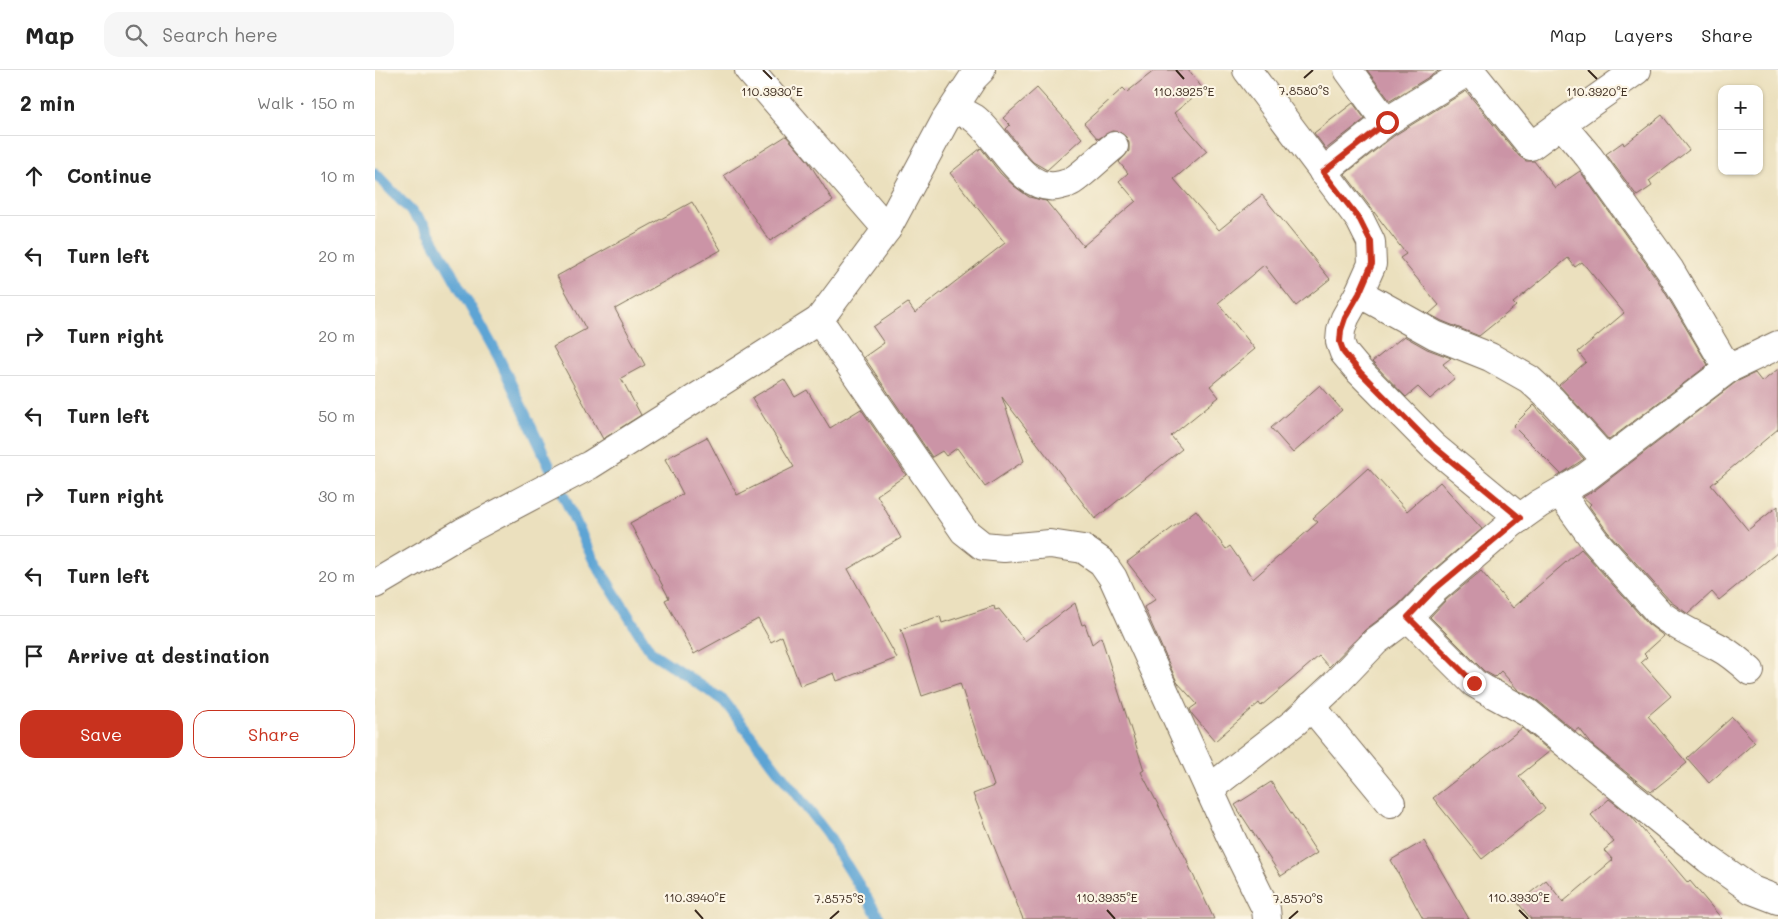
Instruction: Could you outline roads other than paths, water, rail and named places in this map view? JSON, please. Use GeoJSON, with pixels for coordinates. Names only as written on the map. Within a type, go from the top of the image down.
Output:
{"type":"FeatureCollection","features":[{"type":"Feature","properties":{"kind":"street"},"geometry":{"type":"LineString","coordinates":[[749,70],[887,229]]}},
{"type":"Feature","properties":{"kind":"street"},"geometry":{"type":"LineString","coordinates":[[375,584],[463,532],[590,465],[819,320],[887,229],[952,111],[973,78],[981,70]]}},
{"type":"Feature","properties":{"kind":"street"},"geometry":{"type":"LineString","coordinates":[[1247,70],[1360,220],[1371,242],[1372,264],[1341,330],[1340,342],[1344,353],[1360,372],[1433,446],[1520,518]]}},
{"type":"Feature","properties":{"kind":"street"},"geometry":{"type":"LineString","coordinates":[[1348,70],[1387,122]]}},
{"type":"Feature","properties":{"kind":"street"},"geometry":{"type":"LineString","coordinates":[[1323,172],[1387,122],[1470,70],[1531,146],[1637,70]]}},
{"type":"Feature","properties":{"kind":"street"},"geometry":{"type":"LineString","coordinates":[[952,111],[965,113],[975,119],[1008,158],[1027,176],[1040,185],[1054,187],[1071,182],[1114,146]]}},
{"type":"Feature","properties":{"kind":"street"},"geometry":{"type":"LineString","coordinates":[[1561,124],[1589,157],[1670,270],[1728,369]]}},
{"type":"Feature","properties":{"kind":"street"},"geometry":{"type":"LineString","coordinates":[[1359,294],[1435,335],[1490,357],[1529,379],[1552,400],[1607,461]]}},
{"type":"Feature","properties":{"kind":"street"},"geometry":{"type":"LineString","coordinates":[[819,320],[964,531],[983,546],[1004,548],[1050,544],[1083,549],[1102,562],[1113,578],[1233,844],[1266,909],[1267,919]]}},
{"type":"Feature","properties":{"kind":"street"},"geometry":{"type":"LineString","coordinates":[[1209,789],[1295,722],[1376,641],[1408,617],[1435,589],[1520,518],[1607,461],[1728,369],[1778,345]]}},
{"type":"Feature","properties":{"kind":"street"},"geometry":{"type":"LineString","coordinates":[[1560,493],[1595,541],[1629,582],[1660,614],[1672,624],[1727,652],[1750,671]]}},
{"type":"Feature","properties":{"kind":"street"},"geometry":{"type":"LineString","coordinates":[[1408,617],[1474,683],[1529,713],[1708,859],[1752,890],[1778,900]]}},
{"type":"Feature","properties":{"kind":"street"},"geometry":{"type":"LineString","coordinates":[[1311,706],[1391,804]]}},
{"type":"Feature","properties":{"kind":"waterway"},"geometry":{"type":"LineString","coordinates":[[375,173],[425,226],[498,356],[593,559],[651,652],[724,701],[827,834],[880,919]]}}]}
